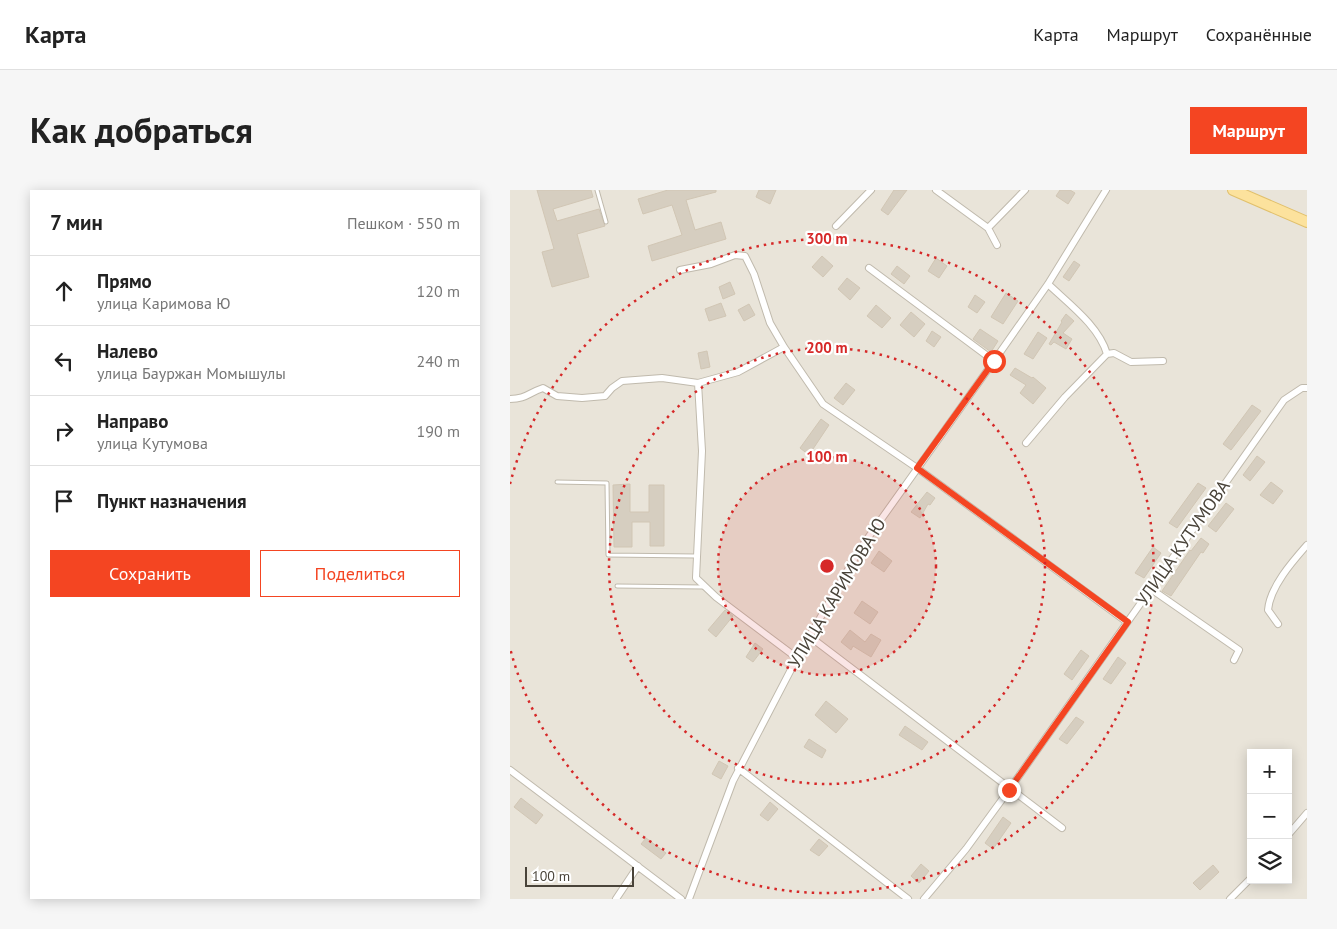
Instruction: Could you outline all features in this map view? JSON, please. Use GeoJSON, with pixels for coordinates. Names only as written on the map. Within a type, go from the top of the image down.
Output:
{"type":"FeatureCollection","features":[{"type":"Feature","properties":{"kind":"main road"},"geometry":{"type":"LineString","coordinates":[[1233,190],[1307,222]]}},
{"type":"Feature","properties":{"kind":"street"},"geometry":{"type":"LineString","coordinates":[[836,226],[871,190]]}},
{"type":"Feature","properties":{"kind":"street"},"geometry":{"type":"LineString","coordinates":[[936,190],[988,228],[998,245]]}},
{"type":"Feature","properties":{"kind":"street"},"geometry":{"type":"LineString","coordinates":[[988,228],[1024,190]]}},
{"type":"Feature","properties":{"kind":"street","name":"УЛИЦА КАРИМОВА Ю"},"geometry":{"type":"LineString","coordinates":[[689,899],[738,768],[809,636],[860,549],[1048,284],[1106,190]]}},
{"type":"Feature","properties":{"kind":"street"},"geometry":{"type":"LineString","coordinates":[[680,270],[711,264],[735,255],[745,256],[754,274],[770,323],[784,348],[823,404],[917,468],[1128,622]]}},
{"type":"Feature","properties":{"kind":"street"},"geometry":{"type":"LineString","coordinates":[[869,268],[994,361]]}},
{"type":"Feature","properties":{"kind":"street"},"geometry":{"type":"LineString","coordinates":[[1048,284],[1098,332],[1107,354]]}},
{"type":"Feature","properties":{"kind":"street"},"geometry":{"type":"LineString","coordinates":[[510,400],[522,399],[532,392],[543,388],[557,396],[582,398],[605,396],[622,381],[662,378],[698,384],[738,372],[784,348]]}},
{"type":"Feature","properties":{"kind":"street"},"geometry":{"type":"LineString","coordinates":[[1026,443],[1065,397],[1107,354],[1114,353],[1131,362],[1163,362]]}},
{"type":"Feature","properties":{"kind":"street"},"geometry":{"type":"LineString","coordinates":[[698,384],[702,451],[696,578],[797,658]]}},
{"type":"Feature","properties":{"kind":"street","name":"УЛИЦА КУТУМОВА"},"geometry":{"type":"LineString","coordinates":[[924,899],[966,849],[1009,790],[1284,400],[1302,388],[1307,388]]}},
{"type":"Feature","properties":{"kind":"street"},"geometry":{"type":"LineString","coordinates":[[1278,624],[1268,610],[1269,600],[1291,563],[1307,544]]}},
{"type":"Feature","properties":{"kind":"street"},"geometry":{"type":"LineString","coordinates":[[1150,589],[1238,650],[1234,660]]}},
{"type":"Feature","properties":{"kind":"street"},"geometry":{"type":"LineString","coordinates":[[809,636],[1009,790],[1062,828]]}},
{"type":"Feature","properties":{"kind":"street"},"geometry":{"type":"LineString","coordinates":[[738,768],[908,899]]}},
{"type":"Feature","properties":{"kind":"street"},"geometry":{"type":"LineString","coordinates":[[510,770],[681,899]]}},
{"type":"Feature","properties":{"kind":"street"},"geometry":{"type":"LineString","coordinates":[[1292,830],[1307,813]]}},
{"type":"Feature","properties":{"kind":"street"},"geometry":{"type":"LineString","coordinates":[[616,899],[638,866]]}},
{"type":"Feature","properties":{"kind":"street"},"geometry":{"type":"LineString","coordinates":[[1230,899],[1247,882]]}},
{"type":"Feature","properties":{"kind":"lane"},"geometry":{"type":"LineString","coordinates":[[597,190],[606,222]]}},
{"type":"Feature","properties":{"kind":"lane"},"geometry":{"type":"LineString","coordinates":[[557,482],[607,482],[608,555],[696,556]]}},
{"type":"Feature","properties":{"kind":"lane"},"geometry":{"type":"LineString","coordinates":[[617,586],[705,587]]}},
{"type":"Feature","properties":{"kind":"shaded area"},"geometry":{"type":"Polygon","coordinates":[[[510,190],[1307,190],[1307,899],[510,899],[510,190]]]}},
{"type":"Feature","properties":{"kind":"building"},"geometry":{"type":"Polygon","coordinates":[[[537,190],[591,190],[593,197],[553,209],[557,221],[599,209],[605,226],[577,234],[589,277],[552,287],[542,252],[554,249],[537,190]]]}},
{"type":"Feature","properties":{"kind":"building"},"geometry":{"type":"Polygon","coordinates":[[[668,190],[716,190],[716,192],[686,200],[695,230],[721,222],[726,239],[652,261],[648,246],[682,235],[672,205],[643,214],[638,199],[668,190]]]}},
{"type":"Feature","properties":{"kind":"building"},"geometry":{"type":"Polygon","coordinates":[[[759,190],[776,190],[770,204],[756,197],[759,190]]]}},
{"type":"Feature","properties":{"kind":"building"},"geometry":{"type":"Polygon","coordinates":[[[894,190],[907,190],[888,215],[881,210],[894,190]]]}},
{"type":"Feature","properties":{"kind":"building"},"geometry":{"type":"Polygon","coordinates":[[[1060,190],[1070,190],[1075,193],[1068,204],[1056,196],[1060,190]]]}},
{"type":"Feature","properties":{"kind":"building"},"geometry":{"type":"Polygon","coordinates":[[[822,256],[833,266],[823,277],[812,267],[822,256]]]}},
{"type":"Feature","properties":{"kind":"building"},"geometry":{"type":"Polygon","coordinates":[[[936,258],[947,266],[939,278],[928,271],[936,258]]]}},
{"type":"Feature","properties":{"kind":"building"},"geometry":{"type":"Polygon","coordinates":[[[1074,261],[1080,265],[1069,281],[1063,277],[1074,261]]]}},
{"type":"Feature","properties":{"kind":"building"},"geometry":{"type":"Polygon","coordinates":[[[897,266],[910,276],[904,284],[891,274],[897,266]]]}},
{"type":"Feature","properties":{"kind":"building"},"geometry":{"type":"Polygon","coordinates":[[[847,278],[860,288],[850,300],[838,289],[847,278]]]}},
{"type":"Feature","properties":{"kind":"building"},"geometry":{"type":"Polygon","coordinates":[[[730,282],[735,294],[723,299],[719,287],[730,282]]]}},
{"type":"Feature","properties":{"kind":"building"},"geometry":{"type":"Polygon","coordinates":[[[1006,293],[1018,301],[1003,324],[991,317],[1006,293]]]}},
{"type":"Feature","properties":{"kind":"building"},"geometry":{"type":"Polygon","coordinates":[[[975,295],[985,302],[977,313],[968,307],[975,295]]]}},
{"type":"Feature","properties":{"kind":"building"},"geometry":{"type":"Polygon","coordinates":[[[721,303],[726,316],[709,321],[705,309],[721,303]]]}},
{"type":"Feature","properties":{"kind":"building"},"geometry":{"type":"Polygon","coordinates":[[[749,304],[755,315],[744,321],[738,310],[749,304]]]}},
{"type":"Feature","properties":{"kind":"building"},"geometry":{"type":"Polygon","coordinates":[[[876,305],[891,318],[882,328],[867,316],[876,305]]]}},
{"type":"Feature","properties":{"kind":"building"},"geometry":{"type":"Polygon","coordinates":[[[911,312],[925,324],[914,337],[900,325],[911,312]]]}},
{"type":"Feature","properties":{"kind":"building"},"geometry":{"type":"Polygon","coordinates":[[[1066,314],[1074,321],[1063,333],[1072,339],[1066,349],[1054,342],[1051,345],[1049,344],[1066,314]]]}},
{"type":"Feature","properties":{"kind":"building"},"geometry":{"type":"Polygon","coordinates":[[[980,329],[998,341],[991,352],[973,339],[980,329]]]}},
{"type":"Feature","properties":{"kind":"building"},"geometry":{"type":"Polygon","coordinates":[[[932,331],[941,337],[934,347],[926,341],[932,331]]]}},
{"type":"Feature","properties":{"kind":"building"},"geometry":{"type":"Polygon","coordinates":[[[1038,332],[1047,338],[1033,359],[1024,354],[1038,332]]]}},
{"type":"Feature","properties":{"kind":"building"},"geometry":{"type":"Polygon","coordinates":[[[707,351],[710,367],[701,369],[698,353],[707,351]]]}},
{"type":"Feature","properties":{"kind":"building"},"geometry":{"type":"Polygon","coordinates":[[[1015,368],[1033,377],[1046,388],[1033,404],[1020,393],[1026,385],[1010,375],[1015,368]]]}},
{"type":"Feature","properties":{"kind":"building"},"geometry":{"type":"Polygon","coordinates":[[[846,383],[855,390],[843,405],[834,398],[846,383]]]}},
{"type":"Feature","properties":{"kind":"building"},"geometry":{"type":"Polygon","coordinates":[[[1252,405],[1261,411],[1231,450],[1223,444],[1252,405]]]}},
{"type":"Feature","properties":{"kind":"building"},"geometry":{"type":"Polygon","coordinates":[[[821,419],[829,425],[809,455],[800,448],[821,419]]]}},
{"type":"Feature","properties":{"kind":"building"},"geometry":{"type":"Polygon","coordinates":[[[1257,456],[1265,462],[1250,481],[1243,475],[1257,456]]]}},
{"type":"Feature","properties":{"kind":"building"},"geometry":{"type":"Polygon","coordinates":[[[1271,482],[1283,491],[1273,504],[1260,495],[1271,482]]]}},
{"type":"Feature","properties":{"kind":"building"},"geometry":{"type":"Polygon","coordinates":[[[1198,483],[1206,488],[1177,528],[1169,523],[1198,483]]]}},
{"type":"Feature","properties":{"kind":"building"},"geometry":{"type":"Polygon","coordinates":[[[630,484],[630,512],[649,512],[649,485],[664,485],[664,546],[650,546],[650,522],[632,522],[632,547],[614,547],[613,485],[630,484]]]}},
{"type":"Feature","properties":{"kind":"building"},"geometry":{"type":"Polygon","coordinates":[[[927,492],[935,498],[930,505],[928,504],[920,518],[911,512],[927,492]]]}},
{"type":"Feature","properties":{"kind":"building"},"geometry":{"type":"Polygon","coordinates":[[[1226,503],[1234,509],[1216,532],[1208,526],[1226,503]]]}},
{"type":"Feature","properties":{"kind":"building"},"geometry":{"type":"Polygon","coordinates":[[[1201,538],[1209,544],[1203,553],[1201,552],[1171,596],[1162,591],[1190,550],[1201,538]]]}},
{"type":"Feature","properties":{"kind":"building"},"geometry":{"type":"Polygon","coordinates":[[[1153,547],[1161,553],[1144,578],[1135,573],[1153,547]]]}},
{"type":"Feature","properties":{"kind":"building"},"geometry":{"type":"Polygon","coordinates":[[[879,551],[892,561],[884,572],[871,563],[879,551]]]}},
{"type":"Feature","properties":{"kind":"building"},"geometry":{"type":"Polygon","coordinates":[[[862,601],[878,612],[870,624],[854,613],[862,601]]]}},
{"type":"Feature","properties":{"kind":"building"},"geometry":{"type":"Polygon","coordinates":[[[725,610],[733,616],[716,637],[708,630],[725,610]]]}},
{"type":"Feature","properties":{"kind":"building"},"geometry":{"type":"Polygon","coordinates":[[[850,630],[865,642],[871,634],[881,640],[871,657],[853,646],[851,650],[841,642],[850,630]]]}},
{"type":"Feature","properties":{"kind":"building"},"geometry":{"type":"Polygon","coordinates":[[[755,643],[763,649],[753,662],[746,657],[755,643]]]}},
{"type":"Feature","properties":{"kind":"building"},"geometry":{"type":"Polygon","coordinates":[[[1081,650],[1089,656],[1072,680],[1064,674],[1081,650]]]}},
{"type":"Feature","properties":{"kind":"building"},"geometry":{"type":"Polygon","coordinates":[[[1118,657],[1126,663],[1111,684],[1103,679],[1118,657]]]}},
{"type":"Feature","properties":{"kind":"building"},"geometry":{"type":"Polygon","coordinates":[[[826,701],[848,719],[836,733],[815,715],[826,701]]]}},
{"type":"Feature","properties":{"kind":"building"},"geometry":{"type":"Polygon","coordinates":[[[1076,717],[1084,722],[1067,744],[1059,739],[1076,717]]]}},
{"type":"Feature","properties":{"kind":"building"},"geometry":{"type":"Polygon","coordinates":[[[905,726],[928,742],[922,750],[899,735],[905,726]]]}},
{"type":"Feature","properties":{"kind":"building"},"geometry":{"type":"Polygon","coordinates":[[[809,739],[826,750],[822,758],[804,747],[809,739]]]}},
{"type":"Feature","properties":{"kind":"building"},"geometry":{"type":"Polygon","coordinates":[[[719,761],[728,766],[721,779],[712,774],[719,761]]]}},
{"type":"Feature","properties":{"kind":"building"},"geometry":{"type":"Polygon","coordinates":[[[521,798],[543,815],[536,824],[514,807],[521,798]]]}},
{"type":"Feature","properties":{"kind":"building"},"geometry":{"type":"Polygon","coordinates":[[[770,802],[778,809],[768,821],[760,815],[770,802]]]}},
{"type":"Feature","properties":{"kind":"building"},"geometry":{"type":"Polygon","coordinates":[[[1003,817],[1011,823],[993,849],[985,843],[1003,817]]]}},
{"type":"Feature","properties":{"kind":"building"},"geometry":{"type":"Polygon","coordinates":[[[646,838],[666,853],[661,859],[641,844],[646,838]]]}},
{"type":"Feature","properties":{"kind":"building"},"geometry":{"type":"Polygon","coordinates":[[[819,839],[828,846],[819,856],[810,850],[819,839]]]}},
{"type":"Feature","properties":{"kind":"building"},"geometry":{"type":"Polygon","coordinates":[[[921,864],[929,871],[919,883],[911,876],[921,864]]]}},
{"type":"Feature","properties":{"kind":"building"},"geometry":{"type":"Polygon","coordinates":[[[1213,865],[1219,872],[1200,890],[1193,883],[1213,865]]]}},
{"type":"Feature","properties":{"kind":"route"},"geometry":{"type":"LineString","coordinates":[[994,361],[917,468],[1128,622],[1009,790]]}}]}
